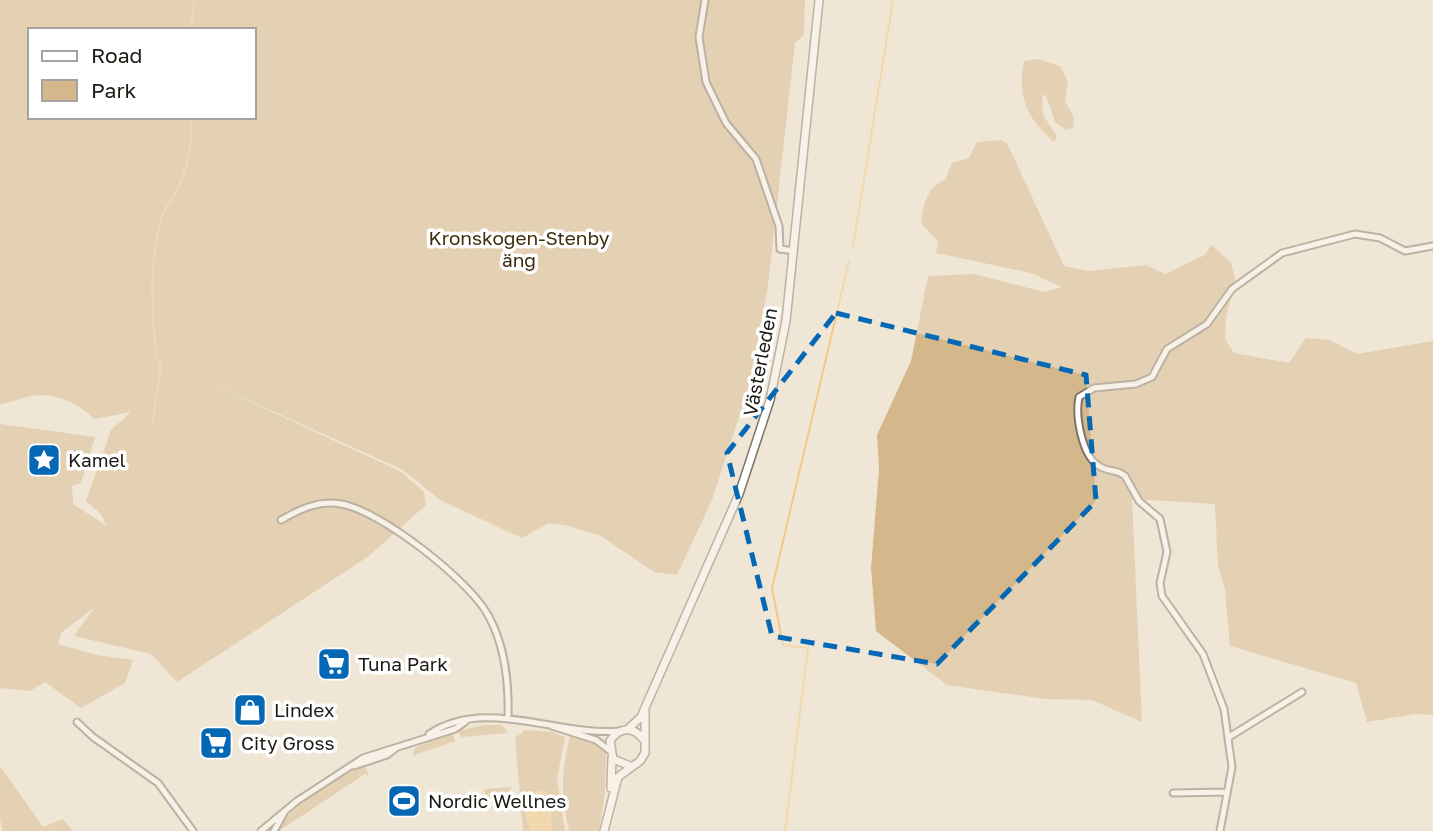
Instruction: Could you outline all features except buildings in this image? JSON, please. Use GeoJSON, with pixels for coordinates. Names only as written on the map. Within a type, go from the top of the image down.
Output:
{"type":"FeatureCollection","features":[{"type":"Feature","properties":{"kind":"main road","name":"Västerleden"},"geometry":{"type":"LineString","coordinates":[[624,730],[638,721],[645,708],[757,445],[781,350],[820,0]]}},
{"type":"Feature","properties":{"kind":"main road","name":"Västerleden"},"geometry":{"type":"LineString","coordinates":[[644,739],[645,708]]}},
{"type":"Feature","properties":{"kind":"main road"},"geometry":{"type":"LineString","coordinates":[[604,831],[611,796],[620,774],[644,756],[644,739],[624,730],[612,739],[611,796]]}},
{"type":"Feature","properties":{"kind":"main road"},"geometry":{"type":"LineString","coordinates":[[611,753],[618,763],[630,766]]}},
{"type":"Feature","properties":{"kind":"street"},"geometry":{"type":"LineString","coordinates":[[705,0],[699,37],[706,82],[726,123],[757,159],[779,226],[780,249],[794,251]]}},
{"type":"Feature","properties":{"kind":"street"},"geometry":{"type":"LineString","coordinates":[[1220,831],[1232,766],[1229,737],[1220,698],[1203,654],[1162,596],[1160,589],[1167,552],[1161,520],[1157,513],[1139,501],[1125,476],[1099,467],[1088,456],[1077,404],[1083,393],[1094,388],[1142,383],[1152,377],[1167,349],[1208,324],[1232,289],[1282,254],[1355,234],[1380,238],[1405,251],[1433,246]]}},
{"type":"Feature","properties":{"kind":"street"},"geometry":{"type":"LineString","coordinates":[[281,520],[320,503],[354,508],[458,577],[482,605],[499,640],[506,674],[508,719]]}},
{"type":"Feature","properties":{"kind":"street"},"geometry":{"type":"LineString","coordinates":[[1229,737],[1302,692]]}},
{"type":"Feature","properties":{"kind":"street"},"geometry":{"type":"LineString","coordinates":[[261,831],[285,810],[351,766],[387,755],[398,747],[452,722],[508,719],[552,726],[624,730]]}},
{"type":"Feature","properties":{"kind":"street"},"geometry":{"type":"LineString","coordinates":[[77,722],[93,737],[158,783],[193,831]]}},
{"type":"Feature","properties":{"kind":"street"},"geometry":{"type":"LineString","coordinates":[[552,726],[596,740],[611,753]]}},
{"type":"Feature","properties":{"kind":"street"},"geometry":{"type":"LineString","coordinates":[[1173,793],[1227,792]]}},
{"type":"Feature","properties":{"kind":"street"},"geometry":{"type":"LineString","coordinates":[[274,831],[285,810]]}},
{"type":"Feature","properties":{"kind":"highlighted area"},"geometry":{"type":"Polygon","coordinates":[[[836,313],[1086,375],[1096,501],[937,664],[772,636],[727,453],[836,313]]]}},
{"type":"Feature","properties":{"kind":"green space","name":"Kronskogen-Stenby äng"},"geometry":{"type":"Polygon","coordinates":[[[0,0],[805,0],[804,35],[795,43],[768,285],[751,380],[712,500],[677,575],[654,572],[601,536],[565,525],[549,523],[522,538],[440,500],[403,470],[188,373],[400,471],[424,492],[426,505],[369,556],[177,682],[151,654],[74,636],[94,608],[62,632],[58,644],[97,655],[133,660],[125,683],[81,708],[45,682],[30,691],[0,688],[0,424],[95,437],[81,483],[72,486],[73,504],[107,526],[101,514],[86,501],[111,430],[131,412],[94,419],[80,407],[64,399],[46,395],[0,404],[0,0]]]}},
{"type":"Feature","properties":{"kind":"green space"},"geometry":{"type":"Polygon","coordinates":[[[1038,59],[1060,66],[1068,81],[1065,101],[1074,118],[1073,128],[1066,130],[1055,122],[1046,95],[1042,96],[1043,115],[1057,136],[1054,142],[1037,124],[1023,97],[1024,61],[1038,59]]]}},
{"type":"Feature","properties":{"kind":"green space"},"geometry":{"type":"Polygon","coordinates":[[[1000,140],[1007,143],[1064,266],[1089,271],[1146,265],[1165,274],[1205,255],[1211,245],[1231,262],[1235,280],[1226,318],[1225,339],[1234,353],[1289,363],[1306,338],[1329,340],[1357,354],[1433,341],[1433,715],[1415,714],[1367,722],[1356,683],[1230,646],[1225,590],[1218,566],[1215,504],[1132,499],[1142,722],[1092,700],[1045,699],[947,685],[876,631],[871,568],[879,469],[877,435],[911,361],[928,276],[975,274],[1044,292],[1062,287],[1031,273],[936,253],[938,241],[921,223],[927,197],[934,187],[945,180],[952,163],[969,158],[977,142],[1000,140]]]}},
{"type":"Feature","properties":{"kind":"green space"},"geometry":{"type":"Polygon","coordinates":[[[483,725],[502,725],[508,733],[461,737],[458,731],[483,725]]]}},
{"type":"Feature","properties":{"kind":"green space"},"geometry":{"type":"Polygon","coordinates":[[[525,730],[552,732],[565,737],[557,779],[565,831],[552,831],[549,795],[525,815],[531,831],[523,831],[515,738],[525,730]]]}},
{"type":"Feature","properties":{"kind":"green space"},"geometry":{"type":"Polygon","coordinates":[[[452,732],[455,741],[412,756],[416,747],[452,732]]]}},
{"type":"Feature","properties":{"kind":"green space"},"geometry":{"type":"Polygon","coordinates":[[[570,737],[596,744],[606,753],[605,793],[599,831],[569,831],[563,784],[570,737]]]}},
{"type":"Feature","properties":{"kind":"green space"},"geometry":{"type":"Polygon","coordinates":[[[0,766],[43,827],[63,819],[73,831],[3,831],[0,820],[0,766]]]}},
{"type":"Feature","properties":{"kind":"green space"},"geometry":{"type":"Polygon","coordinates":[[[365,766],[369,777],[365,774],[279,831],[278,828],[286,818],[317,791],[341,776],[365,766]]]}},
{"type":"Feature","properties":{"kind":"green space"},"geometry":{"type":"Polygon","coordinates":[[[512,787],[506,795],[486,799],[484,789],[512,787]]]}},
{"type":"Feature","properties":{"kind":"shaded area"},"geometry":{"type":"Polygon","coordinates":[[[541,789],[549,795],[552,831],[531,831],[525,815],[529,796],[541,789]]]}},
{"type":"Feature","properties":{"kind":"waterway"},"geometry":{"type":"LineString","coordinates":[[191,28],[194,0]]}},
{"type":"Feature","properties":{"kind":"waterway"},"geometry":{"type":"LineString","coordinates":[[853,247],[893,0]]}},
{"type":"Feature","properties":{"kind":"waterway"},"geometry":{"type":"LineString","coordinates":[[155,347],[152,299],[157,235],[163,214],[179,186],[188,161],[190,119]]}},
{"type":"Feature","properties":{"kind":"waterway"},"geometry":{"type":"LineString","coordinates":[[785,831],[808,648],[783,645],[772,588],[849,261]]}},
{"type":"Feature","properties":{"kind":"waterway"},"geometry":{"type":"LineString","coordinates":[[153,421],[161,365],[156,355]]}},
{"type":"Feature","properties":{"kind":"place","name":"Kamel"},"geometry":{"type":"Point","coordinates":[44,460]}},
{"type":"Feature","properties":{"kind":"place","name":"Tuna Park"},"geometry":{"type":"Point","coordinates":[334,664]}},
{"type":"Feature","properties":{"kind":"place","name":"Lindex"},"geometry":{"type":"Point","coordinates":[250,710]}},
{"type":"Feature","properties":{"kind":"place","name":"City Gross"},"geometry":{"type":"Point","coordinates":[216,743]}},
{"type":"Feature","properties":{"kind":"place","name":"Nordic Wellnes"},"geometry":{"type":"Point","coordinates":[404,801]}}]}
